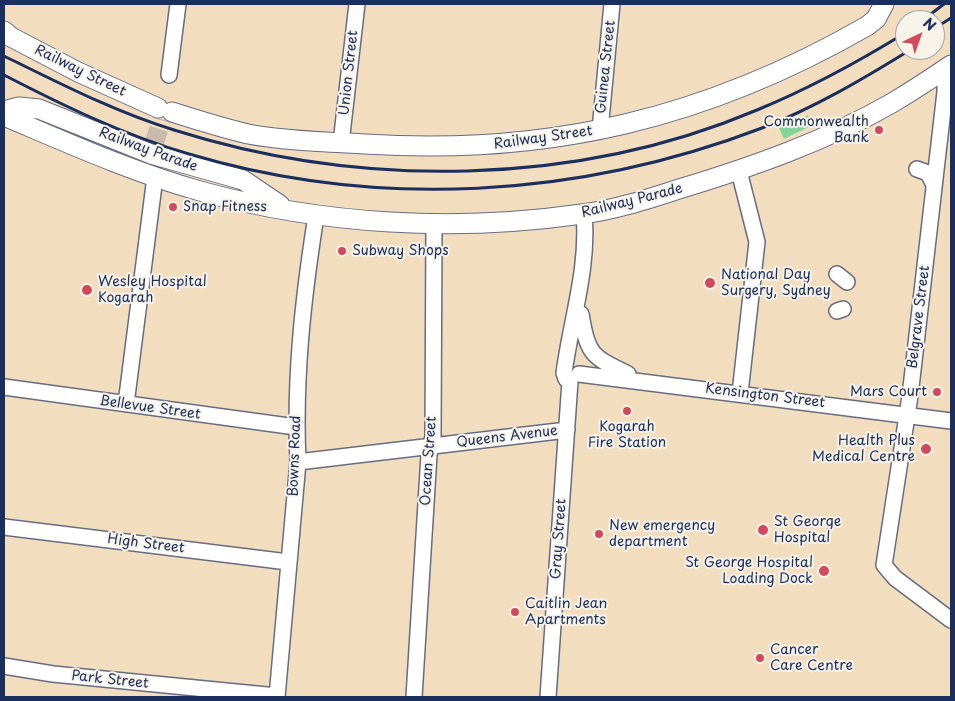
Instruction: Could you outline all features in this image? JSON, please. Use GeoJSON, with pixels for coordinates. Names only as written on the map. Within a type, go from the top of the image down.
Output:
{"type":"FeatureCollection","features":[{"type":"Feature","properties":{"kind":"main road","name":"Railway Street"},"geometry":{"type":"LineString","coordinates":[[4,30],[11,37],[70,68],[164,114],[250,134],[341,143],[460,147],[535,141],[600,130],[723,96],[786,68],[867,26],[876,19],[884,4]]}},
{"type":"Feature","properties":{"kind":"main road","name":"Railway Parade"},"geometry":{"type":"LineString","coordinates":[[4,116],[155,178],[244,202],[316,216],[434,224],[584,214],[656,196],[739,171],[875,112],[948,67]]}},
{"type":"Feature","properties":{"kind":"main road","name":"Railway Parade"},"geometry":{"type":"LineString","coordinates":[[4,111],[19,107],[39,109],[235,178],[249,184],[286,210]]}},
{"type":"Feature","properties":{"kind":"main road"},"geometry":{"type":"LineString","coordinates":[[235,178],[247,188],[244,202]]}},
{"type":"Feature","properties":{"kind":"street"},"geometry":{"type":"LineString","coordinates":[[170,75],[178,4]]}},
{"type":"Feature","properties":{"kind":"street","name":"Union Street"},"geometry":{"type":"LineString","coordinates":[[341,143],[357,4]]}},
{"type":"Feature","properties":{"kind":"street","name":"Guinea Street"},"geometry":{"type":"LineString","coordinates":[[600,130],[612,4]]}},
{"type":"Feature","properties":{"kind":"street","name":"Belgrave Street"},"geometry":{"type":"LineString","coordinates":[[948,67],[906,414],[884,565],[894,578],[951,620]]}},
{"type":"Feature","properties":{"kind":"street"},"geometry":{"type":"LineString","coordinates":[[917,169],[928,173],[934,185]]}},
{"type":"Feature","properties":{"kind":"street"},"geometry":{"type":"LineString","coordinates":[[739,171],[757,242],[740,393]]}},
{"type":"Feature","properties":{"kind":"street"},"geometry":{"type":"LineString","coordinates":[[126,404],[155,178]]}},
{"type":"Feature","properties":{"kind":"street","name":"Gray Street"},"geometry":{"type":"LineString","coordinates":[[548,697],[567,430],[586,239],[584,214]]}},
{"type":"Feature","properties":{"kind":"street","name":"Bowns Road"},"geometry":{"type":"LineString","coordinates":[[277,697],[298,462],[296,427],[301,317],[316,216]]}},
{"type":"Feature","properties":{"kind":"street","name":"Ocean Street"},"geometry":{"type":"LineString","coordinates":[[414,697],[431,446],[434,224]]}},
{"type":"Feature","properties":{"kind":"street","name":"Gray Street"},"geometry":{"type":"LineString","coordinates":[[572,374],[581,314],[581,287]]}},
{"type":"Feature","properties":{"kind":"street"},"geometry":{"type":"LineString","coordinates":[[581,314],[586,342],[592,353],[606,364],[642,381]]}},
{"type":"Feature","properties":{"kind":"street","name":"Kensington Street"},"geometry":{"type":"LineString","coordinates":[[572,374],[740,393],[951,421]]}},
{"type":"Feature","properties":{"kind":"street","name":"Bellevue Street"},"geometry":{"type":"LineString","coordinates":[[4,387],[296,427]]}},
{"type":"Feature","properties":{"kind":"street","name":"Queens Avenue"},"geometry":{"type":"LineString","coordinates":[[298,462],[567,430]]}},
{"type":"Feature","properties":{"kind":"street","name":"High Street"},"geometry":{"type":"LineString","coordinates":[[4,527],[288,562]]}},
{"type":"Feature","properties":{"kind":"street","name":"Park Street"},"geometry":{"type":"LineString","coordinates":[[4,666],[53,674],[277,697]]}},
{"type":"Feature","properties":{"kind":"green space"},"geometry":{"type":"Polygon","coordinates":[[[808,115],[813,125],[784,139],[779,128],[808,115]]]}},
{"type":"Feature","properties":{"kind":"tunnel"},"geometry":{"type":"LineString","coordinates":[[153,147],[162,119]]}},
{"type":"Feature","properties":{"kind":"railway"},"geometry":{"type":"LineString","coordinates":[[936,10],[944,4]]}},
{"type":"Feature","properties":{"kind":"railway"},"geometry":{"type":"LineString","coordinates":[[945,22],[951,18]]}},
{"type":"Feature","properties":{"kind":"railway"},"geometry":{"type":"LineString","coordinates":[[4,56],[130,115],[174,130],[245,149],[318,163],[393,170],[467,171],[542,166],[615,154],[687,135],[757,110],[795,93],[851,65],[895,39]]}},
{"type":"Feature","properties":{"kind":"railway"},"geometry":{"type":"LineString","coordinates":[[4,75],[72,109],[141,138],[189,154],[260,172],[333,183],[405,189],[478,188],[550,182],[622,169],[693,152],[781,120],[819,102],[895,59]]}},
{"type":"Feature","properties":{"kind":"place","name":"Commonwealth Bank"},"geometry":{"type":"Point","coordinates":[879,130]}},
{"type":"Feature","properties":{"kind":"place","name":"Snap Fitness"},"geometry":{"type":"Point","coordinates":[173,207]}},
{"type":"Feature","properties":{"kind":"place","name":"Subway Shops"},"geometry":{"type":"Point","coordinates":[342,251]}},
{"type":"Feature","properties":{"kind":"place","name":"National Day Surgery, Sydney"},"geometry":{"type":"Point","coordinates":[710,283]}},
{"type":"Feature","properties":{"kind":"place","name":"Wesley Hospital Kogarah"},"geometry":{"type":"Point","coordinates":[87,290]}},
{"type":"Feature","properties":{"kind":"place","name":"Mars Court"},"geometry":{"type":"Point","coordinates":[937,392]}},
{"type":"Feature","properties":{"kind":"place","name":"Kogarah Fire Station"},"geometry":{"type":"Point","coordinates":[627,411]}},
{"type":"Feature","properties":{"kind":"place","name":"Health Plus Medical Centre"},"geometry":{"type":"Point","coordinates":[926,449]}},
{"type":"Feature","properties":{"kind":"place","name":"St George Hospital"},"geometry":{"type":"Point","coordinates":[763,530]}},
{"type":"Feature","properties":{"kind":"place","name":"New emergency department"},"geometry":{"type":"Point","coordinates":[599,534]}},
{"type":"Feature","properties":{"kind":"place","name":"St George Hospital Loading Dock"},"geometry":{"type":"Point","coordinates":[824,571]}},
{"type":"Feature","properties":{"kind":"place","name":"Caitlin Jean Apartments"},"geometry":{"type":"Point","coordinates":[515,612]}},
{"type":"Feature","properties":{"kind":"place","name":"Cancer Care Centre"},"geometry":{"type":"Point","coordinates":[760,658]}}]}
